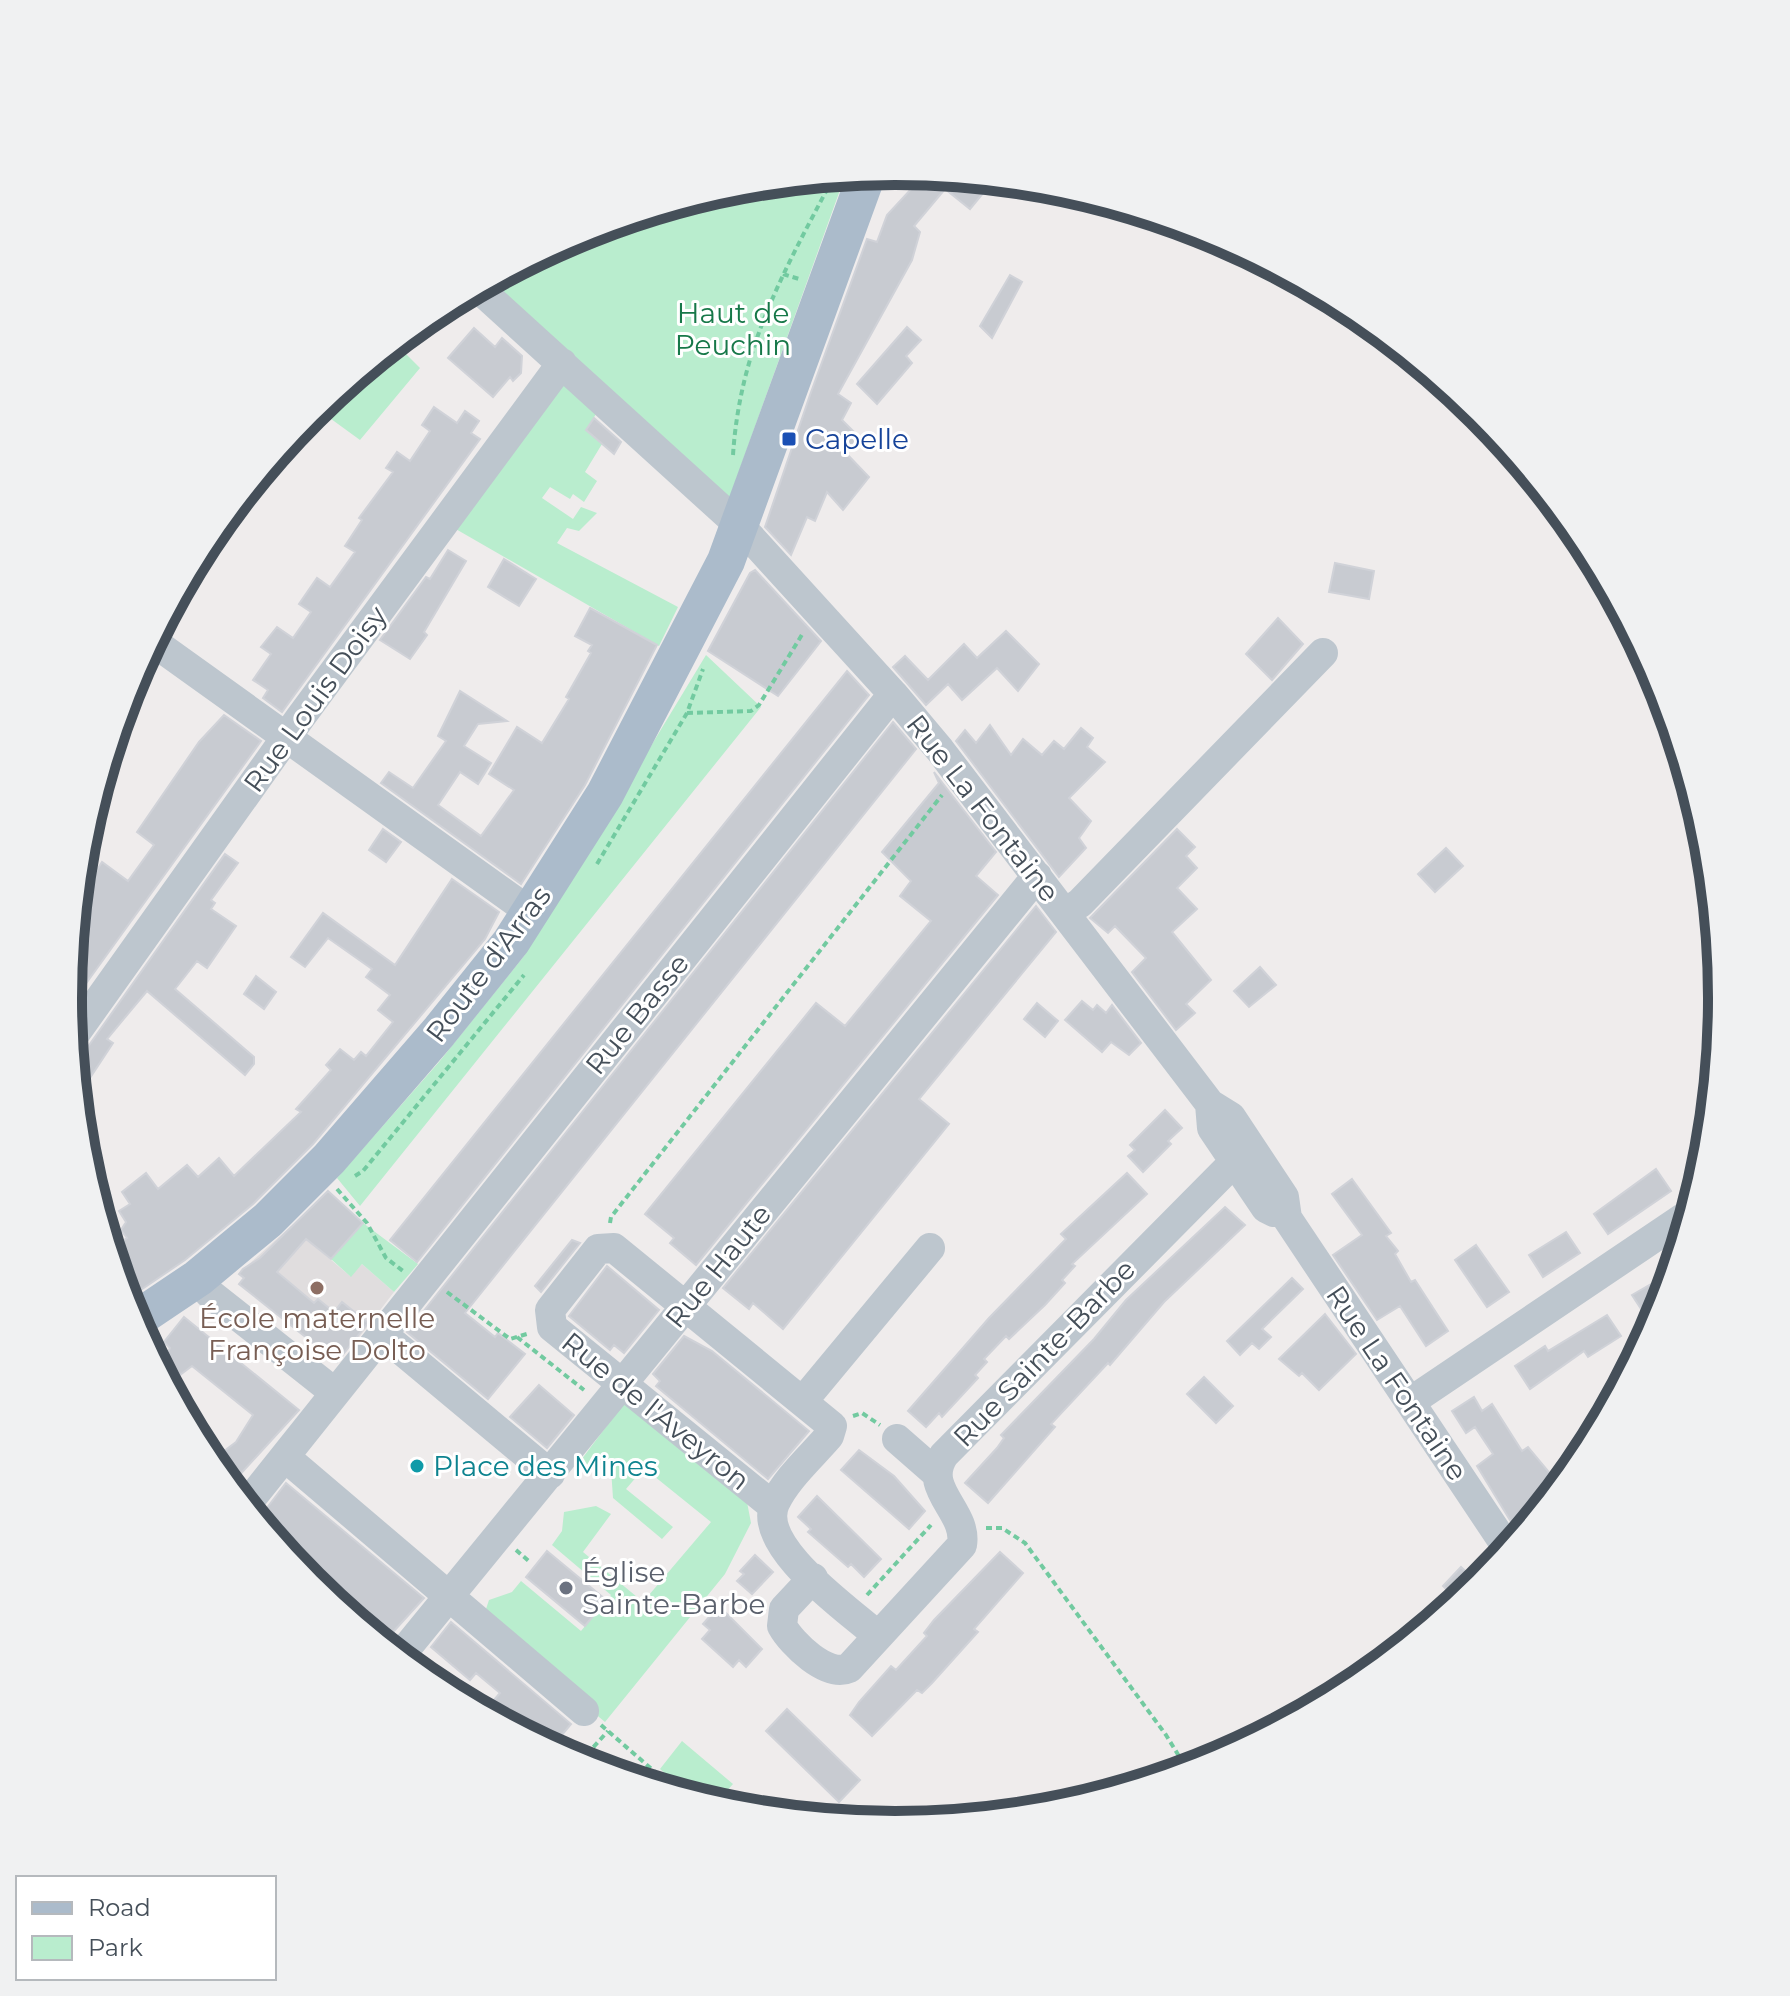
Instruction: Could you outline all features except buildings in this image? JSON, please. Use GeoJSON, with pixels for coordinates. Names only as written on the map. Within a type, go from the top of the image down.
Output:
{"type":"FeatureCollection","features":[{"type":"Feature","properties":{"kind":"main road","name":"Route d'Arras"},"geometry":{"type":"LineString","coordinates":[[146,1313],[198,1278],[268,1220],[329,1159],[439,1032],[511,942],[605,794],[657,697],[740,526],[863,186]]}},
{"type":"Feature","properties":{"kind":"street","name":"Rue La Fontaine"},"geometry":{"type":"LineString","coordinates":[[486,296],[740,526],[893,694],[1037,876],[1210,1104],[1212,1128],[1242,1152],[1284,1197],[1287,1218],[1501,1539]]}},
{"type":"Feature","properties":{"kind":"street","name":"Rue Louis Doisy"},"geometry":{"type":"LineString","coordinates":[[83,1023],[287,737],[562,363]]}},
{"type":"Feature","properties":{"kind":"street"},"geometry":{"type":"LineString","coordinates":[[162,648],[530,912]]}},
{"type":"Feature","properties":{"kind":"street"},"geometry":{"type":"LineString","coordinates":[[1065,913],[1080,903],[1323,653]]}},
{"type":"Feature","properties":{"kind":"street","name":"Rue Basse"},"geometry":{"type":"LineString","coordinates":[[382,1334],[893,694]]}},
{"type":"Feature","properties":{"kind":"street","name":"Rue Haute"},"geometry":{"type":"LineString","coordinates":[[407,1648],[1037,876]]}},
{"type":"Feature","properties":{"kind":"street","name":"Rue Sainte-Barbe"},"geometry":{"type":"LineString","coordinates":[[956,1517],[939,1487],[937,1474],[944,1455],[1242,1152]]}},
{"type":"Feature","properties":{"kind":"street"},"geometry":{"type":"LineString","coordinates":[[1410,1402],[1676,1223]]}},
{"type":"Feature","properties":{"kind":"street"},"geometry":{"type":"LineString","coordinates":[[551,1319],[598,1249],[614,1248],[803,1401],[832,1429],[773,1506],[772,1530],[776,1540],[813,1578],[878,1636]]}},
{"type":"Feature","properties":{"kind":"street"},"geometry":{"type":"LineString","coordinates":[[803,1401],[930,1248]]}},
{"type":"Feature","properties":{"kind":"street"},"geometry":{"type":"LineString","coordinates":[[198,1278],[209,1293],[334,1392]]}},
{"type":"Feature","properties":{"kind":"street","name":"Rue de l'Aveyron"},"geometry":{"type":"LineString","coordinates":[[551,1319],[614,1396],[773,1506]]}},
{"type":"Feature","properties":{"kind":"street"},"geometry":{"type":"LineString","coordinates":[[253,1497],[382,1334],[550,1474]]}},
{"type":"Feature","properties":{"kind":"street"},"geometry":{"type":"LineString","coordinates":[[897,1439],[937,1474]]}},
{"type":"Feature","properties":{"kind":"street"},"geometry":{"type":"LineString","coordinates":[[285,1457],[584,1711]]}},
{"type":"Feature","properties":{"kind":"street"},"geometry":{"type":"LineString","coordinates":[[813,1578],[784,1609],[781,1618],[786,1633],[823,1666],[842,1671],[957,1552],[962,1545],[956,1517]]}},
{"type":"Feature","properties":{"kind":"path"},"geometry":{"type":"LineString","coordinates":[[732,467],[736,408],[760,323],[828,188]]}},
{"type":"Feature","properties":{"kind":"path"},"geometry":{"type":"LineString","coordinates":[[657,697],[691,715],[751,711],[759,705],[816,612]]}},
{"type":"Feature","properties":{"kind":"path"},"geometry":{"type":"LineString","coordinates":[[605,1247],[611,1217],[958,774]]}},
{"type":"Feature","properties":{"kind":"path"},"geometry":{"type":"LineString","coordinates":[[329,1159],[339,1169],[330,1180],[367,1223],[386,1258],[510,1339],[551,1319]]}},
{"type":"Feature","properties":{"kind":"path"},"geometry":{"type":"LineString","coordinates":[[517,1337],[614,1396]]}},
{"type":"Feature","properties":{"kind":"path"},"geometry":{"type":"LineString","coordinates":[[832,1429],[862,1413],[897,1439]]}},
{"type":"Feature","properties":{"kind":"path"},"geometry":{"type":"LineString","coordinates":[[851,1612],[956,1517],[1002,1528],[1025,1543],[1181,1759]]}},
{"type":"Feature","properties":{"kind":"path"},"geometry":{"type":"LineString","coordinates":[[584,1711],[659,1775]]}},
{"type":"Feature","properties":{"kind":"path"},"geometry":{"type":"LineString","coordinates":[[590,1751],[608,1731]]}},
{"type":"Feature","properties":{"kind":"shaded area","name":"École maternelle Françoise Dolto"},"geometry":{"type":"Polygon","coordinates":[[[291,1226],[350,1276],[362,1264],[394,1292],[354,1344],[327,1322],[310,1341],[239,1284],[244,1278],[239,1273],[291,1226]]]}},
{"type":"Feature","properties":{"kind":"green space","name":"Haut de Peuchin"},"geometry":{"type":"Polygon","coordinates":[[[841,187],[729,499],[499,288],[584,247],[634,228],[736,201],[841,187]]]}},
{"type":"Feature","properties":{"kind":"green space"},"geometry":{"type":"Polygon","coordinates":[[[403,351],[420,368],[360,440],[327,416],[403,351]]]}},
{"type":"Feature","properties":{"kind":"green space"},"geometry":{"type":"Polygon","coordinates":[[[565,385],[596,414],[586,430],[602,444],[585,472],[597,481],[584,502],[573,494],[570,499],[550,487],[542,498],[573,519],[581,507],[597,513],[579,531],[567,528],[557,543],[678,607],[659,646],[454,528],[554,387],[565,385]]]}},
{"type":"Feature","properties":{"kind":"green space"},"geometry":{"type":"Polygon","coordinates":[[[706,655],[761,707],[360,1206],[337,1178],[439,1062],[524,956],[706,655]]]}},
{"type":"Feature","properties":{"kind":"green space"},"geometry":{"type":"Polygon","coordinates":[[[363,1223],[418,1264],[394,1292],[362,1264],[351,1277],[331,1259],[363,1223]]]}},
{"type":"Feature","properties":{"kind":"green space"},"geometry":{"type":"Polygon","coordinates":[[[624,1403],[747,1502],[751,1523],[725,1574],[605,1722],[489,1625],[484,1615],[489,1600],[512,1592],[521,1581],[581,1631],[611,1595],[552,1545],[562,1531],[564,1512],[596,1506],[611,1514],[583,1552],[643,1602],[711,1522],[644,1468],[626,1489],[673,1527],[662,1539],[613,1498],[611,1469],[575,1468],[624,1403]]]}},
{"type":"Feature","properties":{"kind":"green space"},"geometry":{"type":"Polygon","coordinates":[[[682,1741],[733,1784],[725,1792],[672,1779],[660,1769],[682,1741]]]}},
{"type":"Feature","properties":{"kind":"place","name":"Capelle"},"geometry":{"type":"Point","coordinates":[789,439]}},
{"type":"Feature","properties":{"kind":"place","name":"École maternelle Françoise Dolto"},"geometry":{"type":"Point","coordinates":[317,1288]}},
{"type":"Feature","properties":{"kind":"place","name":"Place des Mines"},"geometry":{"type":"Point","coordinates":[417,1466]}},
{"type":"Feature","properties":{"kind":"place","name":"Église Sainte-Barbe"},"geometry":{"type":"Point","coordinates":[566,1588]}}]}
